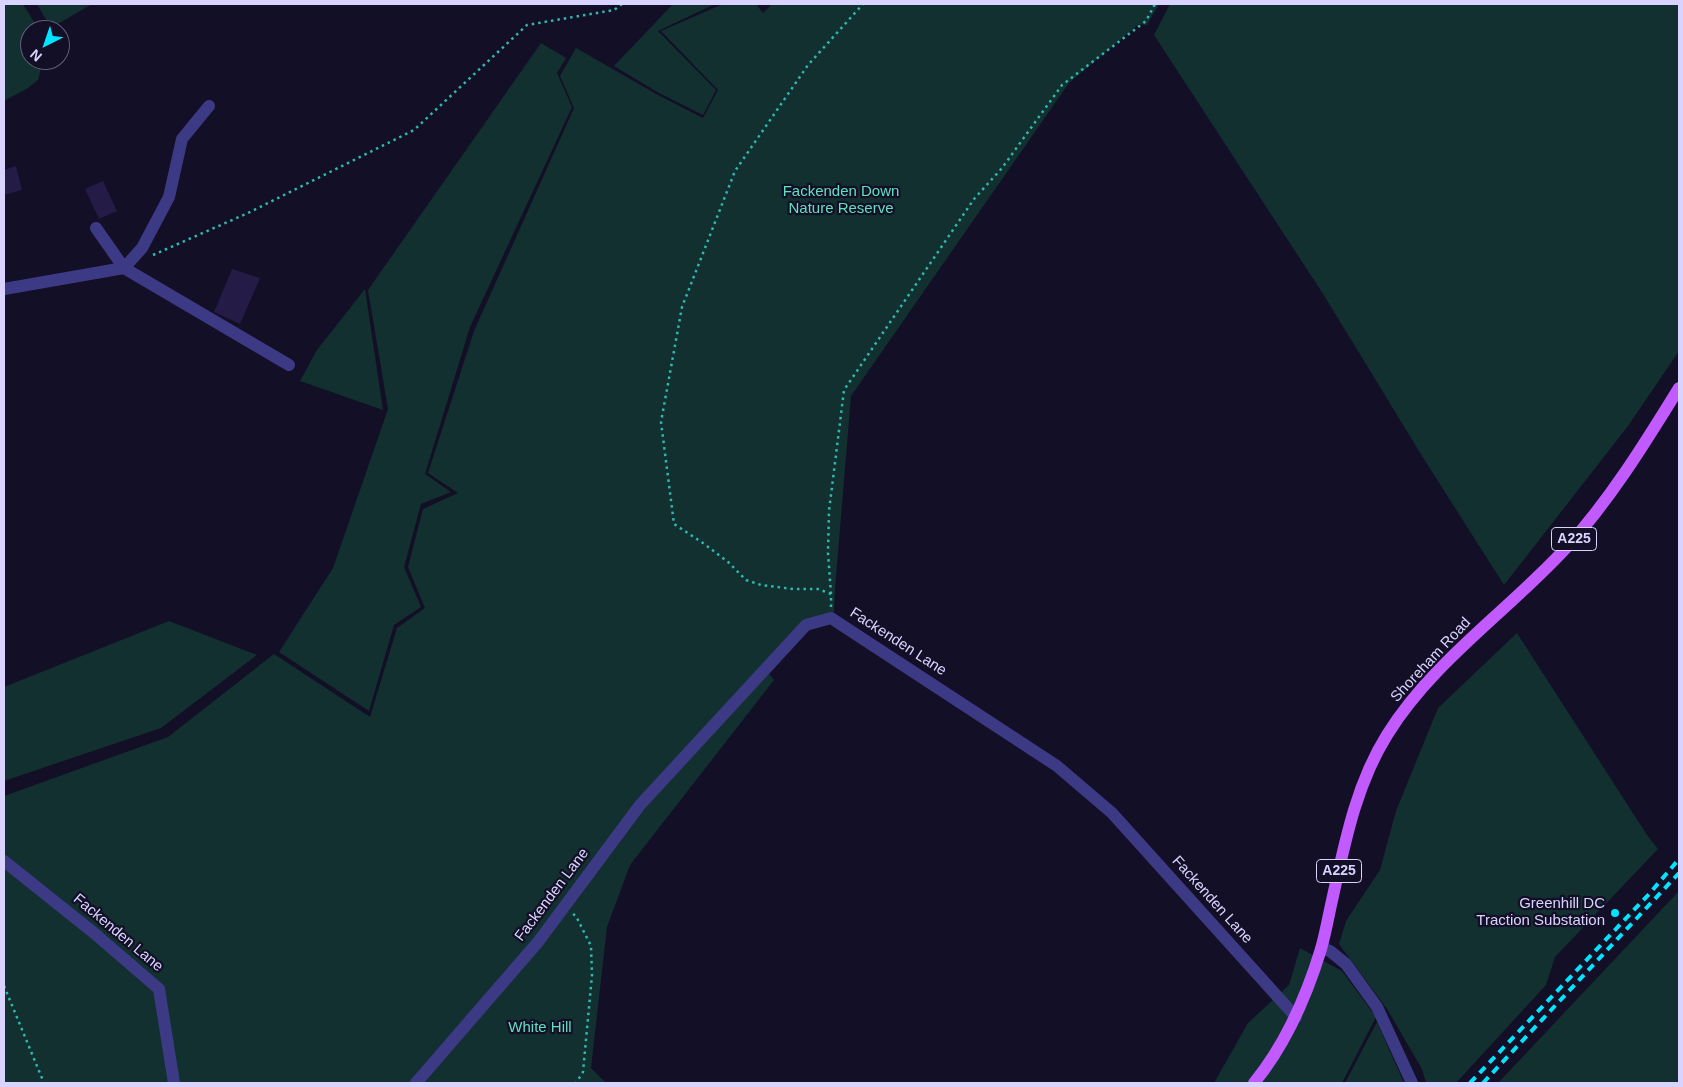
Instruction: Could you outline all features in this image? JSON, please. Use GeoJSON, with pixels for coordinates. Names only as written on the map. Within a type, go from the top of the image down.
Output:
{"type":"FeatureCollection","features":[{"type":"Feature","properties":{"kind":"main road","name":"Shoreham Road"},"geometry":{"type":"LineString","coordinates":[[1254,1083],[1271,1063],[1296,1017],[1321,948],[1353,814],[1366,775],[1387,735],[1412,701],[1442,668],[1566,549],[1590,520],[1632,462],[1679,388]]}},
{"type":"Feature","properties":{"kind":"street"},"geometry":{"type":"LineString","coordinates":[[4,289],[124,268],[142,248],[169,197],[182,139],[209,106]]}},
{"type":"Feature","properties":{"kind":"street"},"geometry":{"type":"LineString","coordinates":[[96,228],[124,268],[289,365]]}},
{"type":"Feature","properties":{"kind":"street","name":"Fackenden Lane"},"geometry":{"type":"LineString","coordinates":[[416,1083],[538,942],[640,805],[806,625],[831,618],[1064,772],[1112,813],[1296,1017]]}},
{"type":"Feature","properties":{"kind":"street","name":"Fackenden Lane"},"geometry":{"type":"LineString","coordinates":[[4,862],[94,932],[159,989],[174,1083]]}},
{"type":"Feature","properties":{"kind":"street"},"geometry":{"type":"LineString","coordinates":[[1321,948],[1330,951],[1346,964],[1377,1007],[1411,1079]]}},
{"type":"Feature","properties":{"kind":"path"},"geometry":{"type":"LineString","coordinates":[[150,256],[248,213],[414,130],[527,25],[614,10],[622,4]]}},
{"type":"Feature","properties":{"kind":"path"},"geometry":{"type":"LineString","coordinates":[[831,594],[818,589],[793,589],[769,586],[746,580],[728,562],[674,524],[660,422],[682,307],[735,171],[808,66],[863,4]]}},
{"type":"Feature","properties":{"kind":"path"},"geometry":{"type":"LineString","coordinates":[[831,618],[828,553],[829,511],[844,390],[974,200],[1002,168],[1062,85],[1146,21],[1156,4]]}},
{"type":"Feature","properties":{"kind":"path"},"geometry":{"type":"LineString","coordinates":[[564,907],[576,916],[591,946],[592,975],[583,1072],[576,1083]]}},
{"type":"Feature","properties":{"kind":"path"},"geometry":{"type":"LineString","coordinates":[[4,986],[44,1083]]}},
{"type":"Feature","properties":{"kind":"green space"},"geometry":{"type":"Polygon","coordinates":[[[4,4],[23,4],[33,20],[20,20],[20,70],[40,70],[38,80],[28,88],[4,101],[4,4]]]}},
{"type":"Feature","properties":{"kind":"green space"},"geometry":{"type":"Polygon","coordinates":[[[37,4],[92,4],[65,20],[46,20],[37,4]]]}},
{"type":"Feature","properties":{"kind":"green space"},"geometry":{"type":"Polygon","coordinates":[[[673,4],[715,4],[658,31],[716,90],[703,115],[659,93],[614,66],[673,4]]]}},
{"type":"Feature","properties":{"kind":"green space"},"geometry":{"type":"Polygon","coordinates":[[[723,4],[756,4],[763,13],[772,4],[1159,4],[1147,25],[1139,24],[1069,83],[851,396],[834,612],[803,623],[764,667],[774,680],[630,865],[607,927],[591,1068],[606,1083],[4,1083],[4,796],[168,737],[274,654],[370,717],[397,628],[425,608],[408,567],[423,509],[458,493],[428,473],[474,331],[574,108],[560,76],[576,48],[658,95],[703,118],[718,90],[661,31],[723,4]]]}},
{"type":"Feature","properties":{"kind":"green space"},"geometry":{"type":"Polygon","coordinates":[[[1170,4],[1679,4],[1679,351],[1628,426],[1504,585],[1422,456],[1325,297],[1154,35],[1170,4]]]}},
{"type":"Feature","properties":{"kind":"green space"},"geometry":{"type":"Polygon","coordinates":[[[541,43],[566,58],[557,73],[572,107],[470,327],[425,474],[451,492],[421,504],[404,567],[421,607],[394,625],[369,711],[279,652],[333,568],[388,409],[368,290],[541,43]]]}},
{"type":"Feature","properties":{"kind":"green space"},"geometry":{"type":"Polygon","coordinates":[[[365,289],[383,410],[300,381],[317,350],[365,289]]]}},
{"type":"Feature","properties":{"kind":"green space"},"geometry":{"type":"Polygon","coordinates":[[[169,621],[257,655],[161,728],[4,781],[4,687],[169,621]]]}},
{"type":"Feature","properties":{"kind":"green space"},"geometry":{"type":"Polygon","coordinates":[[[1517,633],[1647,835],[1658,849],[1555,957],[1546,985],[1456,1083],[1426,1083],[1422,1069],[1387,1009],[1339,944],[1346,921],[1380,870],[1396,811],[1438,708],[1517,633]]]}},
{"type":"Feature","properties":{"kind":"green space"},"geometry":{"type":"Polygon","coordinates":[[[1679,891],[1679,1083],[1498,1083],[1679,891]]]}},
{"type":"Feature","properties":{"kind":"green space"},"geometry":{"type":"Polygon","coordinates":[[[1300,948],[1342,971],[1376,1017],[1342,1083],[1214,1083],[1248,1023],[1289,985],[1300,948]]]}},
{"type":"Feature","properties":{"kind":"green space"},"geometry":{"type":"Polygon","coordinates":[[[1377,1022],[1404,1083],[1345,1083],[1377,1022]]]}},
{"type":"Feature","properties":{"kind":"building"},"geometry":{"type":"Polygon","coordinates":[[[16,166],[22,190],[4,195],[4,170],[16,166]]]}},
{"type":"Feature","properties":{"kind":"building"},"geometry":{"type":"Polygon","coordinates":[[[103,181],[117,211],[99,219],[85,189],[103,181]]]}},
{"type":"Feature","properties":{"kind":"building"},"geometry":{"type":"Polygon","coordinates":[[[232,269],[260,278],[240,324],[214,312],[232,269]]]}},
{"type":"Feature","properties":{"kind":"railway"},"geometry":{"type":"LineString","coordinates":[[1470,1083],[1650,893],[1679,859]]}},
{"type":"Feature","properties":{"kind":"railway"},"geometry":{"type":"LineString","coordinates":[[1483,1083],[1679,873]]}},
{"type":"Feature","properties":{"kind":"place","name":"Greenhill DC Traction Substation"},"geometry":{"type":"Point","coordinates":[1615,913]}},
{"type":"Feature","properties":{"kind":"park label","name":"Fackenden Down Nature Reserve"},"geometry":{"type":"Point","coordinates":[841,200]}},
{"type":"Feature","properties":{"kind":"park label","name":"White Hill"},"geometry":{"type":"Point","coordinates":[540,1028]}}]}
